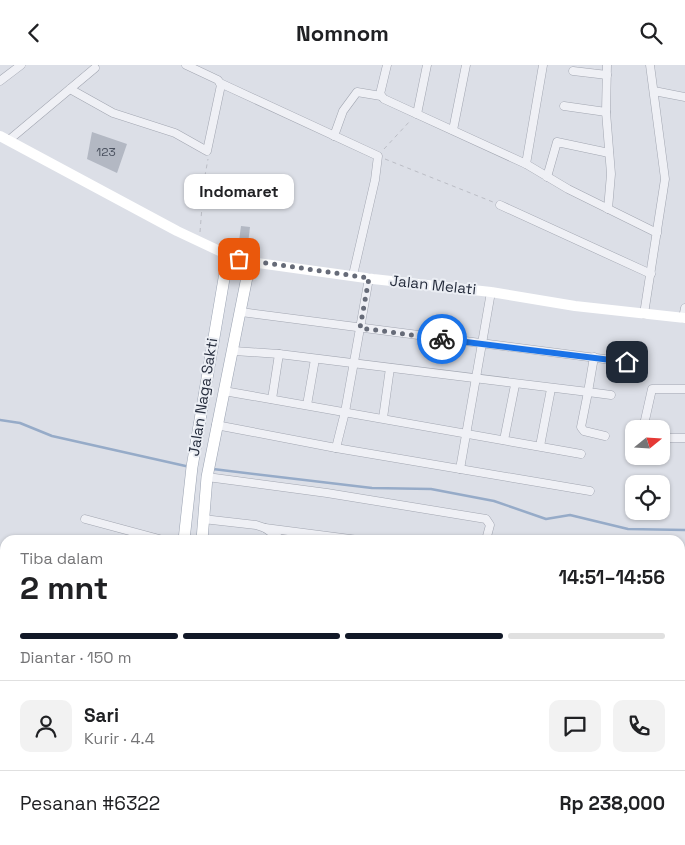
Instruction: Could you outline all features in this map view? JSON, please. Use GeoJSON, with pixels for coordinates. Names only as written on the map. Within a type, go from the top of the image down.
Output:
{"type":"FeatureCollection","features":[{"type":"Feature","properties":{"kind":"main road","name":"Jalan Melati"},"geometry":{"type":"LineString","coordinates":[[5,138],[200,242],[228,255],[250,262],[369,278],[490,291],[574,306],[644,314],[684,315]]}},
{"type":"Feature","properties":{"kind":"main road","name":"Jalan Naga Sakti"},"geometry":{"type":"LineString","coordinates":[[185,535],[192,467],[228,255]]}},
{"type":"Feature","properties":{"kind":"main road","name":"Jalan Naga Sakti"},"geometry":{"type":"LineString","coordinates":[[202,535],[207,477],[216,425],[234,351],[250,262]]}},
{"type":"Feature","properties":{"kind":"street"},"geometry":{"type":"LineString","coordinates":[[0,81],[21,65]]}},
{"type":"Feature","properties":{"kind":"street"},"geometry":{"type":"LineString","coordinates":[[186,65],[220,83],[378,156],[375,180],[353,275]]}},
{"type":"Feature","properties":{"kind":"street"},"geometry":{"type":"LineString","coordinates":[[380,97],[387,65]]}},
{"type":"Feature","properties":{"kind":"street"},"geometry":{"type":"LineString","coordinates":[[416,114],[427,65]]}},
{"type":"Feature","properties":{"kind":"street"},"geometry":{"type":"LineString","coordinates":[[453,130],[466,65]]}},
{"type":"Feature","properties":{"kind":"street"},"geometry":{"type":"LineString","coordinates":[[526,164],[543,65]]}},
{"type":"Feature","properties":{"kind":"street"},"geometry":{"type":"LineString","coordinates":[[607,65],[606,111],[611,177],[608,209]]}},
{"type":"Feature","properties":{"kind":"street"},"geometry":{"type":"LineString","coordinates":[[644,314],[665,179],[650,65]]}},
{"type":"Feature","properties":{"kind":"street"},"geometry":{"type":"LineString","coordinates":[[5,138],[95,68]]}},
{"type":"Feature","properties":{"kind":"street"},"geometry":{"type":"LineString","coordinates":[[573,71],[607,75]]}},
{"type":"Feature","properties":{"kind":"street"},"geometry":{"type":"LineString","coordinates":[[70,89],[113,113],[175,133],[207,151],[220,83]]}},
{"type":"Feature","properties":{"kind":"street"},"geometry":{"type":"LineString","coordinates":[[654,91],[685,97]]}},
{"type":"Feature","properties":{"kind":"street"},"geometry":{"type":"LineString","coordinates":[[334,136],[342,111],[357,92],[380,97],[526,164],[547,177],[657,233]]}},
{"type":"Feature","properties":{"kind":"street"},"geometry":{"type":"LineString","coordinates":[[564,106],[606,111]]}},
{"type":"Feature","properties":{"kind":"street"},"geometry":{"type":"LineString","coordinates":[[547,177],[557,142],[609,153]]}},
{"type":"Feature","properties":{"kind":"street"},"geometry":{"type":"LineString","coordinates":[[500,205],[651,274]]}},
{"type":"Feature","properties":{"kind":"street"},"geometry":{"type":"LineString","coordinates":[[336,448],[345,412],[369,278]]}},
{"type":"Feature","properties":{"kind":"street"},"geometry":{"type":"LineString","coordinates":[[460,469],[490,291]]}},
{"type":"Feature","properties":{"kind":"street"},"geometry":{"type":"LineString","coordinates":[[241,312],[482,345],[627,362]]}},
{"type":"Feature","properties":{"kind":"street"},"geometry":{"type":"LineString","coordinates":[[234,351],[279,354],[475,378],[515,385],[612,395]]}},
{"type":"Feature","properties":{"kind":"street"},"geometry":{"type":"LineString","coordinates":[[272,399],[279,354]]}},
{"type":"Feature","properties":{"kind":"street"},"geometry":{"type":"LineString","coordinates":[[594,357],[582,427],[584,431],[605,436]]}},
{"type":"Feature","properties":{"kind":"street"},"geometry":{"type":"LineString","coordinates":[[307,405],[315,359]]}},
{"type":"Feature","properties":{"kind":"street"},"geometry":{"type":"LineString","coordinates":[[383,418],[390,369]]}},
{"type":"Feature","properties":{"kind":"street"},"geometry":{"type":"LineString","coordinates":[[504,440],[515,385]]}},
{"type":"Feature","properties":{"kind":"street"},"geometry":{"type":"LineString","coordinates":[[540,446],[551,389]]}},
{"type":"Feature","properties":{"kind":"street"},"geometry":{"type":"LineString","coordinates":[[645,420],[652,389],[685,389]]}},
{"type":"Feature","properties":{"kind":"street"},"geometry":{"type":"LineString","coordinates":[[224,391],[581,454]]}},
{"type":"Feature","properties":{"kind":"street"},"geometry":{"type":"LineString","coordinates":[[216,425],[336,448],[590,491]]}},
{"type":"Feature","properties":{"kind":"street"},"geometry":{"type":"LineString","coordinates":[[670,438],[685,439]]}},
{"type":"Feature","properties":{"kind":"street"},"geometry":{"type":"LineString","coordinates":[[207,477],[327,493],[486,519],[490,525],[487,535]]}},
{"type":"Feature","properties":{"kind":"street"},"geometry":{"type":"LineString","coordinates":[[85,519],[135,535]]}},
{"type":"Feature","properties":{"kind":"street"},"geometry":{"type":"LineString","coordinates":[[203,519],[239,522],[322,535]]}},
{"type":"Feature","properties":{"kind":"street"},"geometry":{"type":"LineString","coordinates":[[265,527],[275,535]]}},
{"type":"Feature","properties":{"kind":"path"},"geometry":{"type":"LineString","coordinates":[[416,114],[378,156],[500,205]]}},
{"type":"Feature","properties":{"kind":"path"},"geometry":{"type":"LineString","coordinates":[[200,242],[204,181],[208,163],[207,151]]}},
{"type":"Feature","properties":{"kind":"building"},"geometry":{"type":"Polygon","coordinates":[[[92,132],[127,144],[117,173],[87,159],[92,132]]]}},
{"type":"Feature","properties":{"kind":"building"},"geometry":{"type":"Polygon","coordinates":[[[241,226],[250,227],[248,244],[239,241],[241,226]]]}},
{"type":"Feature","properties":{"kind":"waterway"},"geometry":{"type":"LineString","coordinates":[[0,420],[20,423],[52,436],[190,467]]}},
{"type":"Feature","properties":{"kind":"waterway"},"geometry":{"type":"LineString","coordinates":[[213,469],[372,488],[431,489],[494,501],[546,519],[570,515],[628,529],[685,530]]}},
{"type":"Feature","properties":{"kind":"way so far"},"geometry":{"type":"LineString","coordinates":[[239,259],[369,278],[360,328],[442,339]]}},
{"type":"Feature","properties":{"kind":"place","name":"Indomaret"},"geometry":{"type":"Point","coordinates":[239,259]}},
{"type":"Feature","properties":{"kind":"route"},"geometry":{"type":"LineString","coordinates":[[442,339],[627,362]]}}]}
